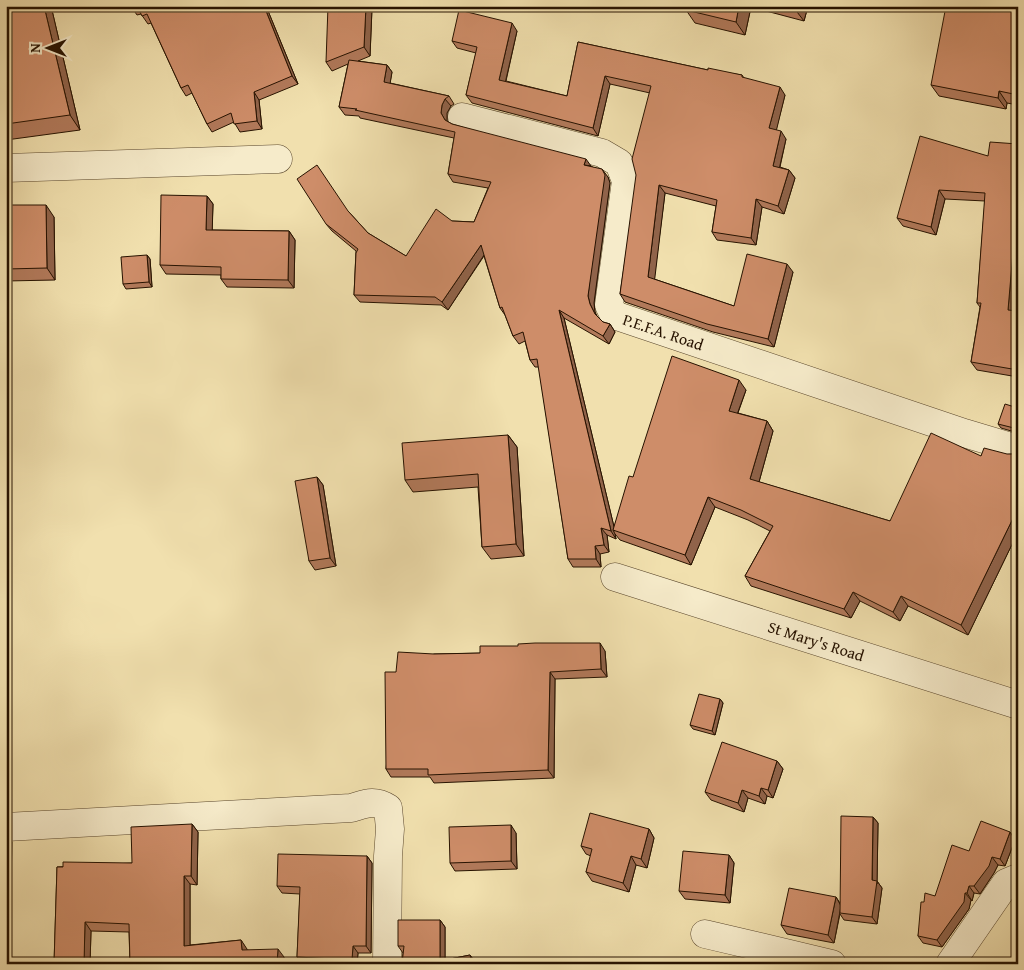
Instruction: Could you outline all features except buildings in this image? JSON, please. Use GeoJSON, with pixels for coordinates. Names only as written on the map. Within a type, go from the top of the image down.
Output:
{"type":"FeatureCollection","features":[{"type":"Feature","properties":{"kind":"street","name":"P.E.F.A. Road"},"geometry":{"type":"LineString","coordinates":[[462,117],[602,153],[619,163],[626,181],[609,305],[614,315],[1018,449]]}},
{"type":"Feature","properties":{"kind":"street"},"geometry":{"type":"LineString","coordinates":[[6,168],[278,159]]}},
{"type":"Feature","properties":{"kind":"street","name":"St Mary's Road"},"geometry":{"type":"LineString","coordinates":[[615,577],[1018,705]]}},
{"type":"Feature","properties":{"kind":"street"},"geometry":{"type":"LineString","coordinates":[[6,827],[351,808],[372,802],[381,803],[388,808],[390,829],[387,964]]}},
{"type":"Feature","properties":{"kind":"street"},"geometry":{"type":"LineString","coordinates":[[950,964],[1006,883],[1018,878]]}},
{"type":"Feature","properties":{"kind":"street"},"geometry":{"type":"LineString","coordinates":[[705,934],[832,964]]}}]}
